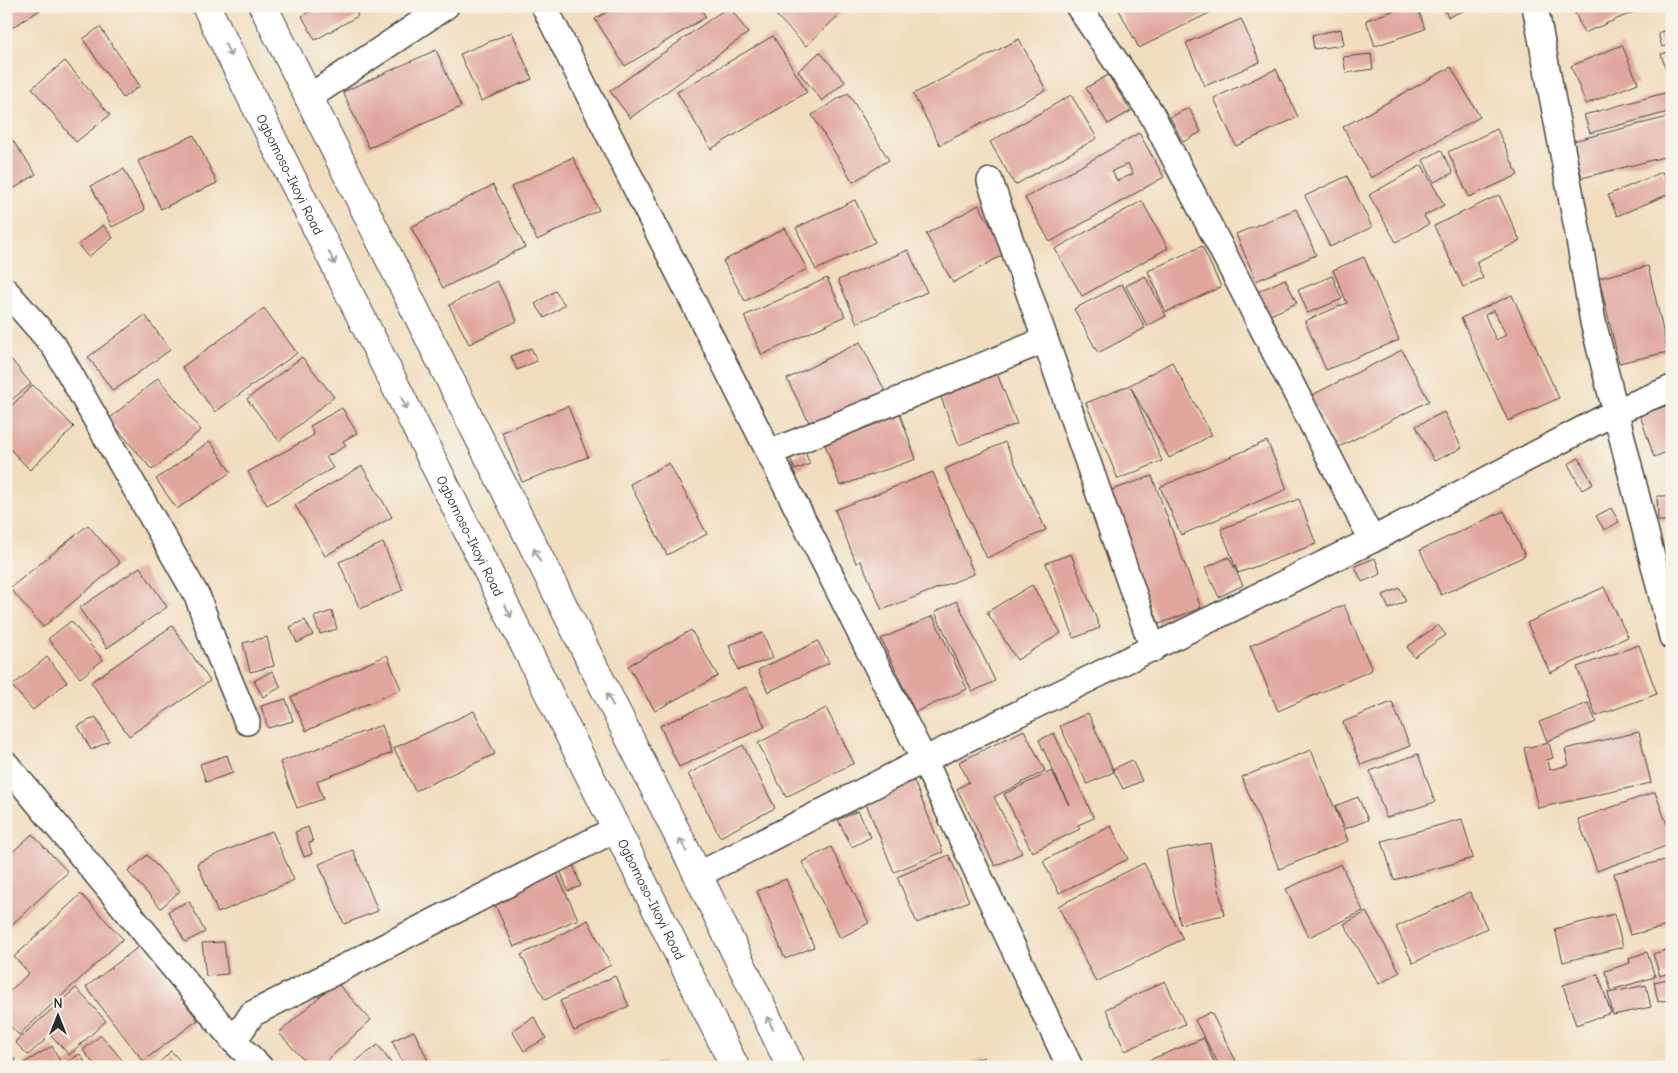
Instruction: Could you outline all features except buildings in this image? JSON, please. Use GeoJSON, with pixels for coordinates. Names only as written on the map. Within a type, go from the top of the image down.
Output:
{"type":"FeatureCollection","features":[{"type":"Feature","properties":{"kind":"main road","name":"Ogbomoso-Ikoyi Road"},"geometry":{"type":"LineString","coordinates":[[206,6],[735,1067]]}},
{"type":"Feature","properties":{"kind":"main road"},"geometry":{"type":"LineString","coordinates":[[263,6],[698,876],[791,1067]]}},
{"type":"Feature","properties":{"kind":"street"},"geometry":{"type":"LineString","coordinates":[[308,98],[446,6]]}},
{"type":"Feature","properties":{"kind":"street"},"geometry":{"type":"LineString","coordinates":[[544,6],[924,760],[1070,1067]]}},
{"type":"Feature","properties":{"kind":"street"},"geometry":{"type":"LineString","coordinates":[[1078,6],[1151,113],[1372,540]]}},
{"type":"Feature","properties":{"kind":"street"},"geometry":{"type":"LineString","coordinates":[[1535,6],[1578,228],[1593,322],[1617,411],[1672,637]]}},
{"type":"Feature","properties":{"kind":"street"},"geometry":{"type":"LineString","coordinates":[[990,180],[1153,649]]}},
{"type":"Feature","properties":{"kind":"street"},"geometry":{"type":"LineString","coordinates":[[6,291],[54,346],[198,598],[214,643],[247,722]]}},
{"type":"Feature","properties":{"kind":"street"},"geometry":{"type":"LineString","coordinates":[[769,453],[1045,340]]}},
{"type":"Feature","properties":{"kind":"street"},"geometry":{"type":"LineString","coordinates":[[698,876],[924,760],[1372,540],[1617,411],[1672,388]]}},
{"type":"Feature","properties":{"kind":"street"},"geometry":{"type":"LineString","coordinates":[[6,764],[234,1041],[260,1067]]}},
{"type":"Feature","properties":{"kind":"street"},"geometry":{"type":"LineString","coordinates":[[234,1041],[252,1014],[616,829]]}}]}
